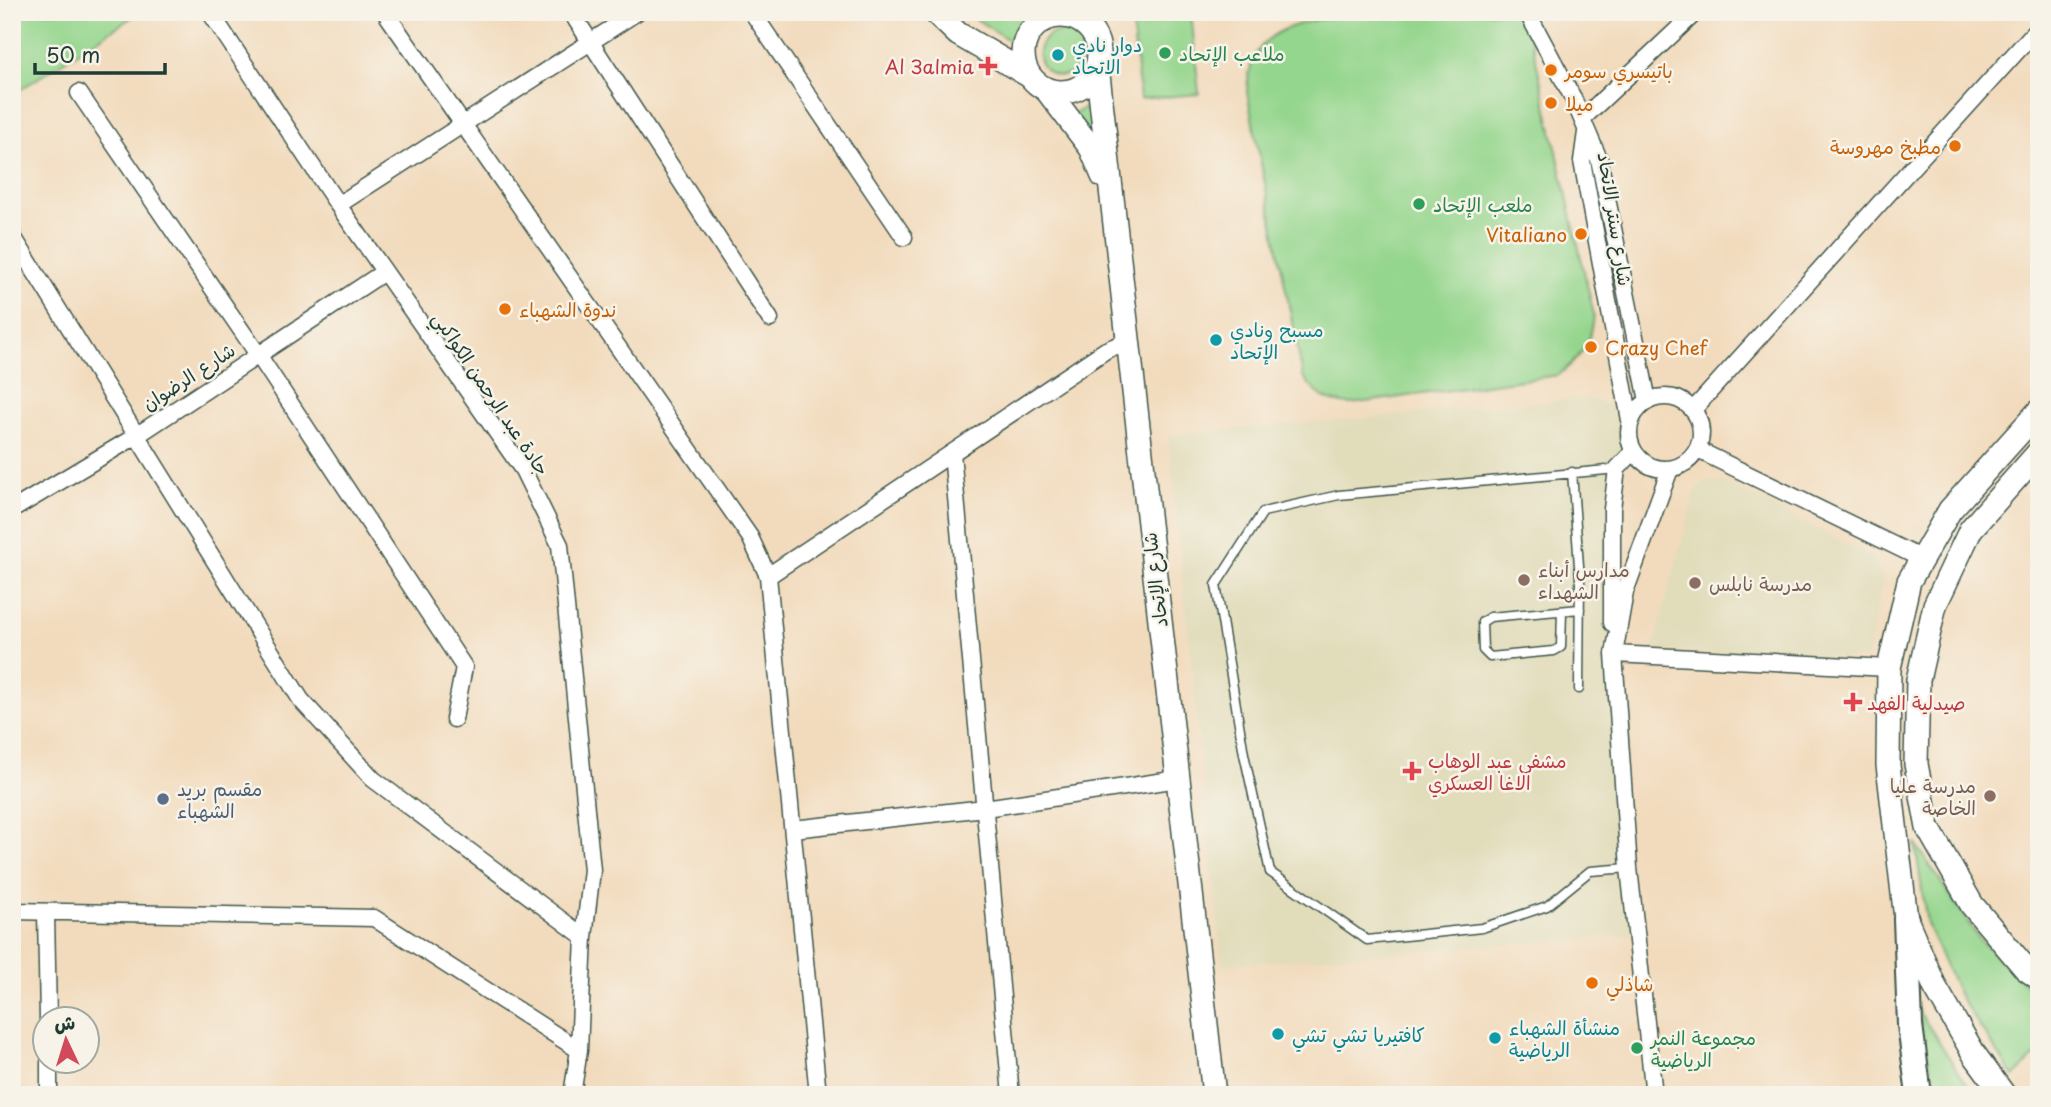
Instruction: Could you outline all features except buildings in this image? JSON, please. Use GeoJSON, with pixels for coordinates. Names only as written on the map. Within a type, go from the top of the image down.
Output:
{"type":"FeatureCollection","features":[{"type":"Feature","properties":{"kind":"main road"},"geometry":{"type":"LineString","coordinates":[[1906,919],[1910,1025],[1919,1095]]}},
{"type":"Feature","properties":{"kind":"street","name":"جادة عبد الرحمن الكواكبي"},"geometry":{"type":"LineString","coordinates":[[210,12],[338,205],[523,470],[560,545],[592,870],[584,937],[579,1050],[572,1095]]}},
{"type":"Feature","properties":{"kind":"street"},"geometry":{"type":"LineString","coordinates":[[385,12],[750,537],[768,576],[818,1095]]}},
{"type":"Feature","properties":{"kind":"street"},"geometry":{"type":"LineString","coordinates":[[570,12],[770,318]]}},
{"type":"Feature","properties":{"kind":"street"},"geometry":{"type":"LineString","coordinates":[[338,205],[637,12]]}},
{"type":"Feature","properties":{"kind":"street"},"geometry":{"type":"LineString","coordinates":[[752,12],[904,237]]}},
{"type":"Feature","properties":{"kind":"street"},"geometry":{"type":"LineString","coordinates":[[935,12],[958,34],[1038,82],[1057,92],[1080,88],[1089,80],[1097,66],[1098,47],[1088,20],[1048,14],[1031,32],[1023,54],[1038,82],[1091,148],[1112,197]]}},
{"type":"Feature","properties":{"kind":"street"},"geometry":{"type":"LineString","coordinates":[[1527,12],[1584,126],[1696,12]]}},
{"type":"Feature","properties":{"kind":"street"},"geometry":{"type":"LineString","coordinates":[[1693,410],[2039,27]]}},
{"type":"Feature","properties":{"kind":"street","name":"شارع الإتحاد"},"geometry":{"type":"LineString","coordinates":[[1097,66],[1126,342],[1214,1095]]}},
{"type":"Feature","properties":{"kind":"street"},"geometry":{"type":"LineString","coordinates":[[79,93],[259,356],[464,667],[454,719]]}},
{"type":"Feature","properties":{"kind":"street","name":"شارع سنتر الاتحاد"},"geometry":{"type":"LineString","coordinates":[[1584,126],[1599,159],[1648,401]]}},
{"type":"Feature","properties":{"kind":"street","name":"شارع سنتر الاتحاد"},"geometry":{"type":"LineString","coordinates":[[1584,126],[1582,161],[1630,420]]}},
{"type":"Feature","properties":{"kind":"street"},"geometry":{"type":"LineString","coordinates":[[12,235],[301,700],[373,779],[584,937]]}},
{"type":"Feature","properties":{"kind":"street","name":"شارع الرضوان"},"geometry":{"type":"LineString","coordinates":[[12,510],[136,436],[384,272]]}},
{"type":"Feature","properties":{"kind":"street"},"geometry":{"type":"LineString","coordinates":[[768,576],[1106,350],[1126,342]]}},
{"type":"Feature","properties":{"kind":"street"},"geometry":{"type":"LineString","coordinates":[[1657,397],[1677,398],[1693,410],[1702,429],[1698,450],[1681,466],[1670,469],[1649,466],[1633,452],[1629,442],[1630,420],[1648,401],[1657,397]]}},
{"type":"Feature","properties":{"kind":"street"},"geometry":{"type":"LineString","coordinates":[[2004,1095],[1974,1054],[1935,987],[1906,919],[1888,765],[1889,668],[1909,581],[1950,510],[2039,411]]}},
{"type":"Feature","properties":{"kind":"street"},"geometry":{"type":"LineString","coordinates":[[1698,450],[1922,559]]}},
{"type":"Feature","properties":{"kind":"street"},"geometry":{"type":"LineString","coordinates":[[1633,452],[1617,469],[1610,557],[1629,867],[1654,1095]]}},
{"type":"Feature","properties":{"kind":"street"},"geometry":{"type":"LineString","coordinates":[[2039,452],[1971,529],[1935,605],[1918,680],[1916,764],[1928,828],[1959,883],[1981,916],[2026,969],[2039,978]]}},
{"type":"Feature","properties":{"kind":"street"},"geometry":{"type":"LineString","coordinates":[[952,453],[1012,1095]]}},
{"type":"Feature","properties":{"kind":"street"},"geometry":{"type":"LineString","coordinates":[[1614,649],[1625,592],[1670,469]]}},
{"type":"Feature","properties":{"kind":"street"},"geometry":{"type":"LineString","coordinates":[[1614,649],[1889,668]]}},
{"type":"Feature","properties":{"kind":"street"},"geometry":{"type":"LineString","coordinates":[[793,830],[985,808],[1177,777]]}},
{"type":"Feature","properties":{"kind":"street"},"geometry":{"type":"LineString","coordinates":[[12,911],[374,918],[579,1050]]}},
{"type":"Feature","properties":{"kind":"street"},"geometry":{"type":"LineString","coordinates":[[46,912],[48,1006]]}},
{"type":"Feature","properties":{"kind":"street"},"geometry":{"type":"LineString","coordinates":[[49,1076],[50,1095]]}},
{"type":"Feature","properties":{"kind":"lane"},"geometry":{"type":"LineString","coordinates":[[1617,469],[1339,495],[1263,512],[1216,585],[1244,754],[1269,872],[1367,940],[1482,928],[1547,906],[1590,871],[1629,867]]}},
{"type":"Feature","properties":{"kind":"lane"},"geometry":{"type":"LineString","coordinates":[[1572,472],[1580,609],[1579,689]]}},
{"type":"Feature","properties":{"kind":"lane"},"geometry":{"type":"LineString","coordinates":[[1562,611],[1561,647],[1554,651],[1500,658],[1490,657],[1483,650],[1482,622],[1490,617],[1580,609]]}},
{"type":"Feature","properties":{"kind":"shaded area","name":"مشفى عبد الوهاب الاغا العسكري"},"geometry":{"type":"Polygon","coordinates":[[[1590,398],[1617,408],[1626,447],[1610,606],[1632,935],[1222,965],[1168,435],[1590,398]]]}},
{"type":"Feature","properties":{"kind":"shaded area"},"geometry":{"type":"Polygon","coordinates":[[[1704,482],[1726,482],[1871,557],[1883,578],[1867,659],[1652,651],[1695,492],[1704,482]]]}},
{"type":"Feature","properties":{"kind":"green space"},"geometry":{"type":"Polygon","coordinates":[[[12,12],[140,12],[12,95],[12,12]]]}},
{"type":"Feature","properties":{"kind":"green space"},"geometry":{"type":"Polygon","coordinates":[[[965,12],[1035,12],[1037,15],[1023,31],[1018,46],[965,12]]]}},
{"type":"Feature","properties":{"kind":"green space","name":"ملاعب الإتحاد"},"geometry":{"type":"Polygon","coordinates":[[[1131,12],[1191,12],[1199,94],[1140,99],[1131,12]]]}},
{"type":"Feature","properties":{"kind":"green space","name":"ملعب الإتحاد"},"geometry":{"type":"Polygon","coordinates":[[[1359,12],[1525,12],[1594,315],[1591,334],[1584,349],[1573,363],[1558,375],[1351,404],[1324,397],[1303,377],[1247,92],[1250,69],[1257,52],[1269,39],[1283,30],[1299,24],[1359,12]]]}},
{"type":"Feature","properties":{"kind":"green space"},"geometry":{"type":"Polygon","coordinates":[[[1061,32],[1077,38],[1083,54],[1077,70],[1061,76],[1045,70],[1039,54],[1045,38],[1061,32]]]}},
{"type":"Feature","properties":{"kind":"green space"},"geometry":{"type":"Polygon","coordinates":[[[1093,94],[1101,147],[1073,114],[1085,108],[1093,94]]]}},
{"type":"Feature","properties":{"kind":"green space"},"geometry":{"type":"Polygon","coordinates":[[[1915,843],[1980,940],[2039,997],[2039,1052],[2014,1077],[1958,994],[1927,924],[1915,843]]]}},
{"type":"Feature","properties":{"kind":"green space"},"geometry":{"type":"Polygon","coordinates":[[[1916,1007],[1974,1095],[1937,1095],[1916,1007]]]}},
{"type":"Feature","properties":{"kind":"place","name":"ملاعب الإتحاد"},"geometry":{"type":"Point","coordinates":[1165,53]}},
{"type":"Feature","properties":{"kind":"place","name":"دوار نادي الاتحاد"},"geometry":{"type":"Point","coordinates":[1058,55]}},
{"type":"Feature","properties":{"kind":"place","name":"Al 3almia"},"geometry":{"type":"Point","coordinates":[988,66]}},
{"type":"Feature","properties":{"kind":"place","name":"باتيسري سومر"},"geometry":{"type":"Point","coordinates":[1551,70]}},
{"type":"Feature","properties":{"kind":"place","name":"ميلا"},"geometry":{"type":"Point","coordinates":[1551,103]}},
{"type":"Feature","properties":{"kind":"place","name":"مطبخ مهروسة"},"geometry":{"type":"Point","coordinates":[1955,146]}},
{"type":"Feature","properties":{"kind":"place","name":"ملعب الإتحاد"},"geometry":{"type":"Point","coordinates":[1419,204]}},
{"type":"Feature","properties":{"kind":"place","name":"Vitaliano"},"geometry":{"type":"Point","coordinates":[1581,234]}},
{"type":"Feature","properties":{"kind":"place","name":"ندوة الشهباء"},"geometry":{"type":"Point","coordinates":[505,309]}},
{"type":"Feature","properties":{"kind":"place","name":"مسبح ونادي الإتحاد"},"geometry":{"type":"Point","coordinates":[1216,340]}},
{"type":"Feature","properties":{"kind":"place","name":"Crazy Chef"},"geometry":{"type":"Point","coordinates":[1591,347]}},
{"type":"Feature","properties":{"kind":"place","name":"مدارس أبناء الشهداء"},"geometry":{"type":"Point","coordinates":[1524,580]}},
{"type":"Feature","properties":{"kind":"place","name":"مدرسة نابلس"},"geometry":{"type":"Point","coordinates":[1695,583]}},
{"type":"Feature","properties":{"kind":"place","name":"صيدلية الفهد"},"geometry":{"type":"Point","coordinates":[1853,702]}},
{"type":"Feature","properties":{"kind":"place","name":"مشفى عبد الوهاب الاغا العسكري"},"geometry":{"type":"Point","coordinates":[1412,771]}},
{"type":"Feature","properties":{"kind":"place","name":"مدرسة عليا الخاصة"},"geometry":{"type":"Point","coordinates":[1990,796]}},
{"type":"Feature","properties":{"kind":"place","name":"مقسم بريد الشهباء"},"geometry":{"type":"Point","coordinates":[163,799]}},
{"type":"Feature","properties":{"kind":"place","name":"شاذلي"},"geometry":{"type":"Point","coordinates":[1592,983]}},
{"type":"Feature","properties":{"kind":"place","name":"كافتيريا تشي تشي"},"geometry":{"type":"Point","coordinates":[1278,1034]}},
{"type":"Feature","properties":{"kind":"place","name":"منشأة الشهباء الرياضية"},"geometry":{"type":"Point","coordinates":[1495,1038]}},
{"type":"Feature","properties":{"kind":"place","name":"مجموعة النمر الرياضية"},"geometry":{"type":"Point","coordinates":[1637,1048]}}]}
